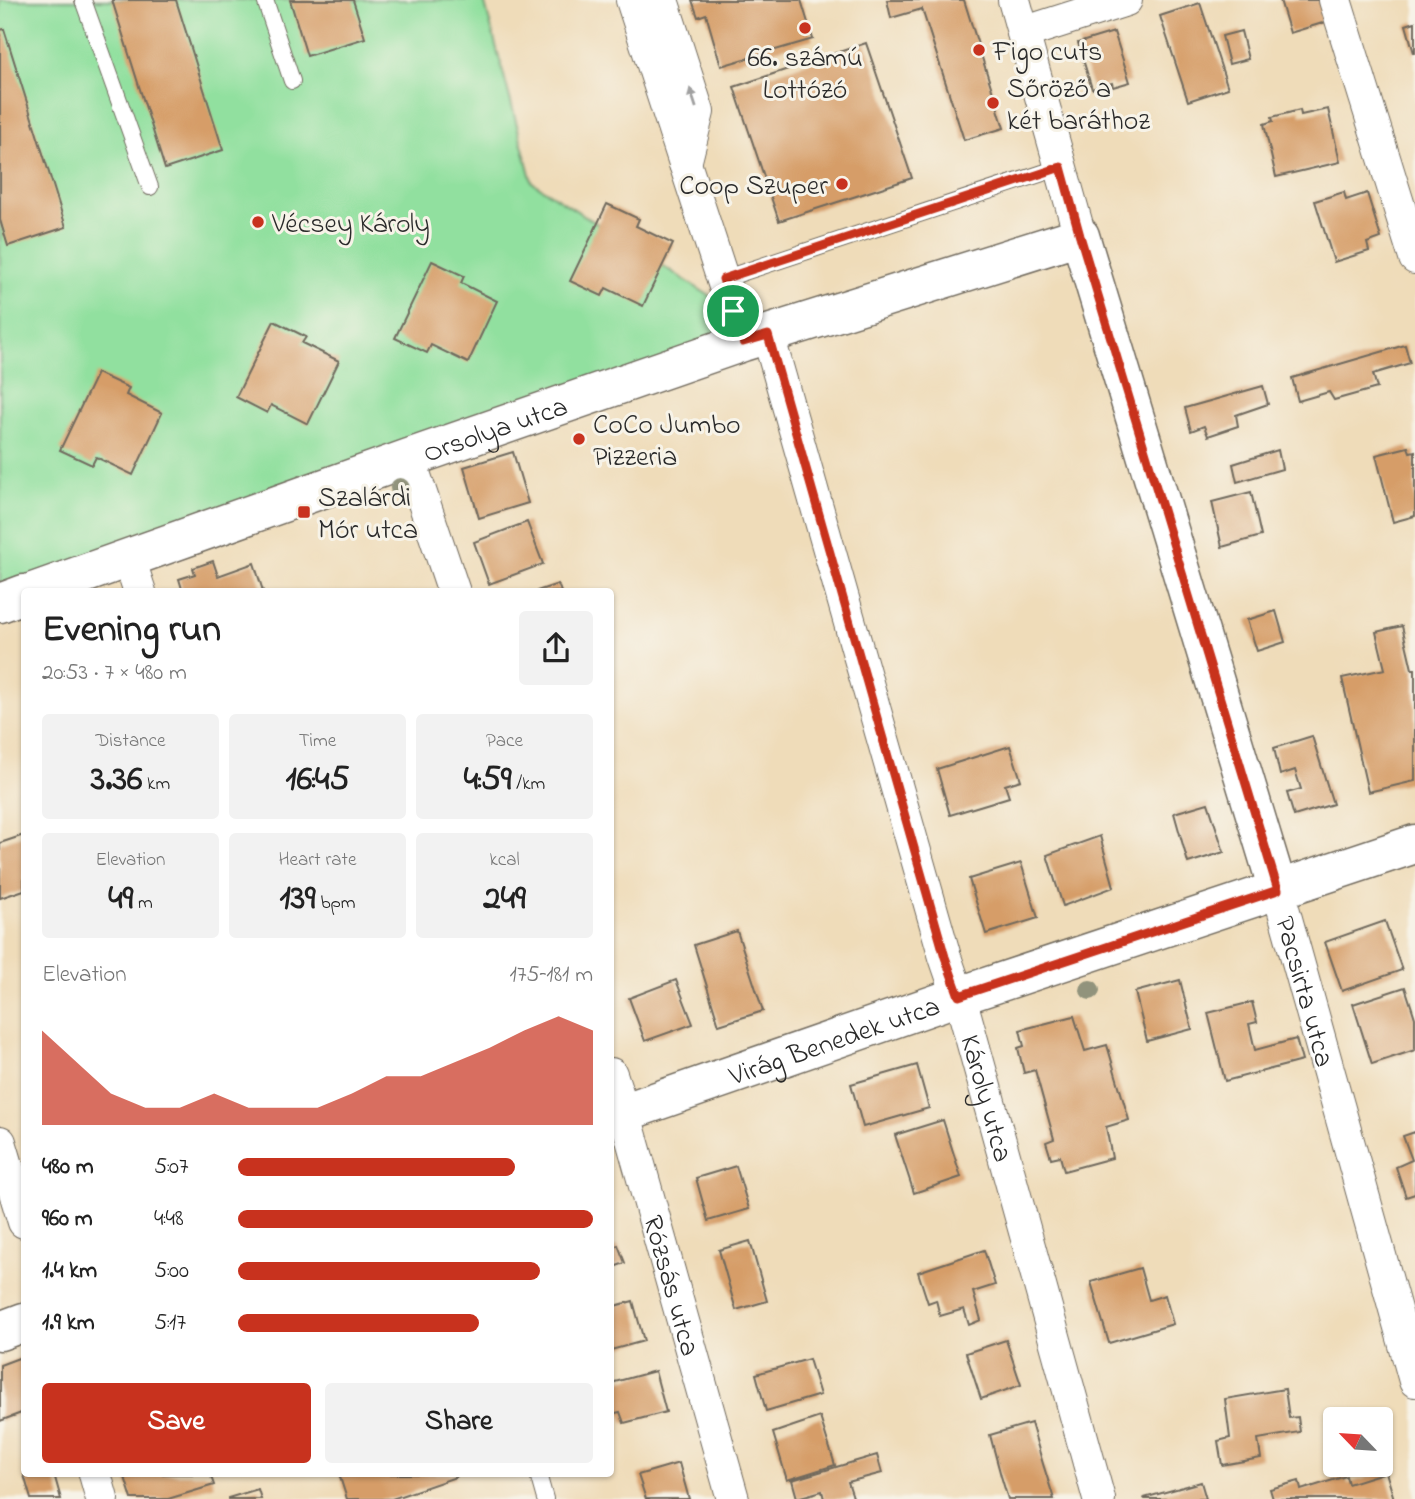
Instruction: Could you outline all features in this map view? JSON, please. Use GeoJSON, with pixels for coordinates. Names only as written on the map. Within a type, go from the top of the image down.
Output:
{"type":"FeatureCollection","features":[{"type":"Feature","properties":{"kind":"street","name":"Károly utca"},"geometry":{"type":"LineString","coordinates":[[632,0],[723,279],[755,339],[959,996],[1099,1499]]}},
{"type":"Feature","properties":{"kind":"street"},"geometry":{"type":"LineString","coordinates":[[662,0],[698,112],[685,164]]}},
{"type":"Feature","properties":{"kind":"street","name":"Pacsirta utca"},"geometry":{"type":"LineString","coordinates":[[1014,0],[1080,236],[1278,890],[1415,1381]]}},
{"type":"Feature","properties":{"kind":"street"},"geometry":{"type":"LineString","coordinates":[[1023,33],[1126,0]]}},
{"type":"Feature","properties":{"kind":"street"},"geometry":{"type":"LineString","coordinates":[[1335,0],[1415,258]]}},
{"type":"Feature","properties":{"kind":"street","name":"Orsolya utca"},"geometry":{"type":"LineString","coordinates":[[57,588],[135,575],[409,458],[755,339],[1080,236]]}},
{"type":"Feature","properties":{"kind":"street"},"geometry":{"type":"LineString","coordinates":[[409,458],[453,588]]}},
{"type":"Feature","properties":{"kind":"street"},"geometry":{"type":"LineString","coordinates":[[0,603],[21,595]]}},
{"type":"Feature","properties":{"kind":"street","name":"Virág Benedek utca"},"geometry":{"type":"LineString","coordinates":[[617,1115],[959,996],[1415,844]]}},
{"type":"Feature","properties":{"kind":"street","name":"Rózsás utca"},"geometry":{"type":"LineString","coordinates":[[614,1094],[617,1115],[733,1499]]}},
{"type":"Feature","properties":{"kind":"street"},"geometry":{"type":"LineString","coordinates":[[0,1142],[21,1212]]}},
{"type":"Feature","properties":{"kind":"street"},"geometry":{"type":"LineString","coordinates":[[0,1331],[21,1323]]}},
{"type":"Feature","properties":{"kind":"street"},"geometry":{"type":"LineString","coordinates":[[97,1477],[102,1499]]}},
{"type":"Feature","properties":{"kind":"lane"},"geometry":{"type":"LineString","coordinates":[[83,0],[150,187]]}},
{"type":"Feature","properties":{"kind":"lane"},"geometry":{"type":"LineString","coordinates":[[265,0],[292,81]]}},
{"type":"Feature","properties":{"kind":"lane"},"geometry":{"type":"LineString","coordinates":[[723,279],[1061,167]]}},
{"type":"Feature","properties":{"kind":"lane"},"geometry":{"type":"LineString","coordinates":[[539,1477],[545,1499]]}},
{"type":"Feature","properties":{"kind":"green space"},"geometry":{"type":"Polygon","coordinates":[[[0,0],[484,0],[532,182],[733,311],[743,342],[29,588],[21,588],[21,591],[0,598],[0,0]]]}},
{"type":"Feature","properties":{"kind":"building"},"geometry":{"type":"Polygon","coordinates":[[[112,0],[176,0],[223,150],[165,169],[112,0]]]}},
{"type":"Feature","properties":{"kind":"building"},"geometry":{"type":"Polygon","coordinates":[[[290,0],[353,0],[365,38],[307,56],[290,0]]]}},
{"type":"Feature","properties":{"kind":"building"},"geometry":{"type":"Polygon","coordinates":[[[692,0],[801,0],[813,39],[721,66],[706,14],[698,17],[692,0]]]}},
{"type":"Feature","properties":{"kind":"building"},"geometry":{"type":"Polygon","coordinates":[[[887,0],[964,0],[1004,128],[964,140],[922,9],[891,18],[887,0]]]}},
{"type":"Feature","properties":{"kind":"building"},"geometry":{"type":"Polygon","coordinates":[[[1280,0],[1323,0],[1329,21],[1290,33],[1280,0]]]}},
{"type":"Feature","properties":{"kind":"building"},"geometry":{"type":"Polygon","coordinates":[[[1200,3],[1228,88],[1188,101],[1160,16],[1200,3]]]}},
{"type":"Feature","properties":{"kind":"building"},"geometry":{"type":"Polygon","coordinates":[[[1415,22],[1415,53],[1414,53],[1406,25],[1415,22]]]}},
{"type":"Feature","properties":{"kind":"building"},"geometry":{"type":"Polygon","coordinates":[[[4,29],[66,227],[8,246],[0,220],[0,30],[4,29]]]}},
{"type":"Feature","properties":{"kind":"building"},"geometry":{"type":"Polygon","coordinates":[[[1241,31],[1248,59],[1229,64],[1222,36],[1241,31]]]}},
{"type":"Feature","properties":{"kind":"building"},"geometry":{"type":"Polygon","coordinates":[[[1114,32],[1130,82],[1113,87],[1112,83],[1092,89],[1078,43],[1114,32]]]}},
{"type":"Feature","properties":{"kind":"building"},"geometry":{"type":"Polygon","coordinates":[[[866,43],[912,178],[779,221],[734,87],[866,43]]]}},
{"type":"Feature","properties":{"kind":"building"},"geometry":{"type":"Polygon","coordinates":[[[1328,109],[1340,162],[1276,177],[1264,124],[1273,121],[1272,117],[1300,110],[1301,115],[1328,109]]]}},
{"type":"Feature","properties":{"kind":"building"},"geometry":{"type":"Polygon","coordinates":[[[1344,192],[1346,200],[1367,193],[1381,238],[1367,243],[1369,251],[1334,262],[1315,201],[1344,192]]]}},
{"type":"Feature","properties":{"kind":"building"},"geometry":{"type":"Polygon","coordinates":[[[607,204],[639,219],[636,226],[673,244],[643,306],[606,288],[602,296],[570,281],[607,204]]]}},
{"type":"Feature","properties":{"kind":"building"},"geometry":{"type":"Polygon","coordinates":[[[432,261],[464,276],[461,283],[497,301],[468,363],[431,345],[427,353],[395,338],[432,261]]]}},
{"type":"Feature","properties":{"kind":"building"},"geometry":{"type":"Polygon","coordinates":[[[274,321],[306,337],[302,343],[339,361],[308,424],[271,405],[267,413],[236,397],[274,321]]]}},
{"type":"Feature","properties":{"kind":"building"},"geometry":{"type":"Polygon","coordinates":[[[1405,345],[1410,363],[1373,374],[1377,388],[1334,400],[1329,392],[1298,401],[1292,378],[1405,345]]]}},
{"type":"Feature","properties":{"kind":"building"},"geometry":{"type":"Polygon","coordinates":[[[97,373],[129,388],[126,395],[162,413],[133,475],[96,457],[92,465],[60,450],[97,373]]]}},
{"type":"Feature","properties":{"kind":"building"},"geometry":{"type":"Polygon","coordinates":[[[1263,386],[1268,404],[1236,415],[1238,426],[1208,436],[1204,426],[1191,431],[1185,408],[1263,386]]]}},
{"type":"Feature","properties":{"kind":"building"},"geometry":{"type":"Polygon","coordinates":[[[1408,447],[1410,452],[1415,451],[1415,516],[1393,522],[1376,455],[1408,447]]]}},
{"type":"Feature","properties":{"kind":"building"},"geometry":{"type":"Polygon","coordinates":[[[1278,450],[1282,469],[1237,482],[1233,464],[1278,450]]]}},
{"type":"Feature","properties":{"kind":"building"},"geometry":{"type":"Polygon","coordinates":[[[513,452],[528,503],[479,518],[464,467],[513,452]]]}},
{"type":"Feature","properties":{"kind":"building"},"geometry":{"type":"Polygon","coordinates":[[[1251,492],[1261,536],[1222,547],[1212,502],[1251,492]]]}},
{"type":"Feature","properties":{"kind":"building"},"geometry":{"type":"Polygon","coordinates":[[[527,522],[543,564],[489,584],[474,542],[527,522]]]}},
{"type":"Feature","properties":{"kind":"building"},"geometry":{"type":"Polygon","coordinates":[[[213,561],[218,576],[254,563],[262,588],[182,588],[179,579],[195,574],[193,568],[213,561]]]}},
{"type":"Feature","properties":{"kind":"building"},"geometry":{"type":"Polygon","coordinates":[[[1276,611],[1285,642],[1257,651],[1247,620],[1276,611]]]}},
{"type":"Feature","properties":{"kind":"building"},"geometry":{"type":"Polygon","coordinates":[[[1402,626],[1412,669],[1415,669],[1415,781],[1368,792],[1342,678],[1385,669],[1376,632],[1402,626]]]}},
{"type":"Feature","properties":{"kind":"building"},"geometry":{"type":"Polygon","coordinates":[[[1312,736],[1333,804],[1294,816],[1287,793],[1301,789],[1295,770],[1280,775],[1274,748],[1312,736]]]}},
{"type":"Feature","properties":{"kind":"building"},"geometry":{"type":"Polygon","coordinates":[[[1010,746],[1021,780],[1005,785],[1009,797],[950,815],[937,769],[1010,746]]]}},
{"type":"Feature","properties":{"kind":"building"},"geometry":{"type":"Polygon","coordinates":[[[1208,803],[1224,852],[1188,863],[1174,813],[1208,803]]]}},
{"type":"Feature","properties":{"kind":"building"},"geometry":{"type":"Polygon","coordinates":[[[21,836],[21,891],[0,898],[0,843],[21,836]]]}},
{"type":"Feature","properties":{"kind":"building"},"geometry":{"type":"Polygon","coordinates":[[[1100,836],[1114,887],[1063,906],[1047,855],[1100,836]]]}},
{"type":"Feature","properties":{"kind":"building"},"geometry":{"type":"Polygon","coordinates":[[[1021,863],[1038,918],[986,934],[969,879],[1021,863]]]}},
{"type":"Feature","properties":{"kind":"building"},"geometry":{"type":"Polygon","coordinates":[[[1385,921],[1402,970],[1342,991],[1325,942],[1385,921]]]}},
{"type":"Feature","properties":{"kind":"building"},"geometry":{"type":"Polygon","coordinates":[[[737,931],[763,1011],[719,1025],[694,945],[737,931]]]}},
{"type":"Feature","properties":{"kind":"building"},"geometry":{"type":"Polygon","coordinates":[[[676,980],[693,1024],[645,1041],[629,998],[676,980]]]}},
{"type":"Feature","properties":{"kind":"building"},"geometry":{"type":"Polygon","coordinates":[[[1180,980],[1192,1029],[1147,1041],[1135,992],[1180,980]]]}},
{"type":"Feature","properties":{"kind":"building"},"geometry":{"type":"Polygon","coordinates":[[[1405,987],[1415,1018],[1415,1050],[1372,1064],[1353,1004],[1405,987]]]}},
{"type":"Feature","properties":{"kind":"building"},"geometry":{"type":"Polygon","coordinates":[[[1252,1002],[1257,1022],[1249,1024],[1255,1050],[1296,1039],[1302,1061],[1225,1081],[1208,1013],[1252,1002]]]}},
{"type":"Feature","properties":{"kind":"building"},"geometry":{"type":"Polygon","coordinates":[[[1074,1016],[1085,1051],[1107,1045],[1129,1120],[1106,1127],[1112,1158],[1064,1171],[1060,1156],[1051,1158],[1046,1142],[1054,1139],[1035,1070],[1024,1073],[1018,1048],[1024,1046],[1020,1030],[1074,1016]]]}},
{"type":"Feature","properties":{"kind":"building"},"geometry":{"type":"Polygon","coordinates":[[[917,1065],[929,1108],[863,1127],[851,1084],[917,1065]]]}},
{"type":"Feature","properties":{"kind":"building"},"geometry":{"type":"Polygon","coordinates":[[[943,1120],[961,1177],[914,1193],[895,1135],[943,1120]]]}},
{"type":"Feature","properties":{"kind":"building"},"geometry":{"type":"Polygon","coordinates":[[[1415,1132],[1415,1194],[1406,1197],[1396,1167],[1412,1160],[1403,1136],[1415,1132]]]}},
{"type":"Feature","properties":{"kind":"building"},"geometry":{"type":"Polygon","coordinates":[[[736,1166],[749,1209],[708,1221],[696,1178],[736,1166]]]}},
{"type":"Feature","properties":{"kind":"building"},"geometry":{"type":"Polygon","coordinates":[[[750,1241],[767,1301],[736,1310],[719,1250],[750,1241]]]}},
{"type":"Feature","properties":{"kind":"building"},"geometry":{"type":"Polygon","coordinates":[[[618,1245],[625,1263],[614,1267],[614,1247],[618,1245]]]}},
{"type":"Feature","properties":{"kind":"building"},"geometry":{"type":"Polygon","coordinates":[[[984,1250],[995,1285],[973,1292],[981,1320],[969,1325],[964,1309],[940,1316],[936,1300],[928,1303],[918,1272],[984,1250]]]}},
{"type":"Feature","properties":{"kind":"building"},"geometry":{"type":"Polygon","coordinates":[[[1140,1268],[1149,1300],[1165,1295],[1173,1324],[1109,1343],[1091,1282],[1140,1268]]]}},
{"type":"Feature","properties":{"kind":"building"},"geometry":{"type":"Polygon","coordinates":[[[633,1301],[644,1341],[614,1349],[614,1306],[633,1301]]]}},
{"type":"Feature","properties":{"kind":"building"},"geometry":{"type":"Polygon","coordinates":[[[1006,1340],[1021,1385],[981,1399],[966,1353],[1006,1340]]]}},
{"type":"Feature","properties":{"kind":"building"},"geometry":{"type":"Polygon","coordinates":[[[21,1357],[21,1413],[0,1421],[0,1365],[21,1357]]]}},
{"type":"Feature","properties":{"kind":"building"},"geometry":{"type":"Polygon","coordinates":[[[809,1359],[820,1395],[766,1411],[756,1374],[809,1359]]]}},
{"type":"Feature","properties":{"kind":"building"},"geometry":{"type":"Polygon","coordinates":[[[655,1371],[666,1412],[624,1423],[620,1412],[614,1413],[614,1382],[655,1371]]]}},
{"type":"Feature","properties":{"kind":"building"},"geometry":{"type":"Polygon","coordinates":[[[1285,1389],[1289,1418],[1298,1417],[1300,1432],[1258,1439],[1261,1458],[1222,1465],[1218,1441],[1230,1438],[1225,1399],[1285,1389]]]}},
{"type":"Feature","properties":{"kind":"building"},"geometry":{"type":"Polygon","coordinates":[[[820,1417],[835,1465],[787,1480],[773,1433],[820,1417]]]}},
{"type":"Feature","properties":{"kind":"building"},"geometry":{"type":"Polygon","coordinates":[[[1031,1423],[1054,1499],[1008,1499],[990,1435],[1031,1423]]]}},
{"type":"Feature","properties":{"kind":"building"},"geometry":{"type":"Polygon","coordinates":[[[877,1455],[882,1473],[848,1482],[853,1497],[824,1499],[822,1491],[797,1498],[792,1480],[877,1455]]]}},
{"type":"Feature","properties":{"kind":"building"},"geometry":{"type":"Polygon","coordinates":[[[679,1463],[689,1499],[646,1499],[638,1475],[679,1463]]]}},
{"type":"Feature","properties":{"kind":"building"},"geometry":{"type":"Polygon","coordinates":[[[25,1477],[55,1477],[61,1499],[31,1499],[25,1477]]]}},
{"type":"Feature","properties":{"kind":"building"},"geometry":{"type":"Polygon","coordinates":[[[125,1477],[211,1477],[214,1485],[168,1499],[132,1499],[125,1477]]]}},
{"type":"Feature","properties":{"kind":"building"},"geometry":{"type":"Polygon","coordinates":[[[340,1477],[456,1477],[392,1499],[347,1499],[340,1477]]]}},
{"type":"Feature","properties":{"kind":"building"},"geometry":{"type":"Polygon","coordinates":[[[1343,1477],[1346,1477],[1348,1484],[1370,1477],[1387,1477],[1394,1499],[1273,1499],[1270,1489],[1299,1481],[1301,1490],[1343,1477]]]}},
{"type":"Feature","properties":{"kind":"building"},"geometry":{"type":"Polygon","coordinates":[[[1201,1482],[1206,1499],[1144,1498],[1201,1482]]]}},
{"type":"Feature","properties":{"kind":"building"},"geometry":{"type":"Polygon","coordinates":[[[258,1489],[261,1499],[228,1499],[228,1498],[258,1489]]]}},
{"type":"Feature","properties":{"kind":"place","name":"66. számú Lottózó"},"geometry":{"type":"Point","coordinates":[805,28]}},
{"type":"Feature","properties":{"kind":"place","name":"Figo cuts"},"geometry":{"type":"Point","coordinates":[979,50]}},
{"type":"Feature","properties":{"kind":"place","name":"Sőröző a két baráthoz"},"geometry":{"type":"Point","coordinates":[993,103]}},
{"type":"Feature","properties":{"kind":"place","name":"Coop Szuper"},"geometry":{"type":"Point","coordinates":[842,184]}},
{"type":"Feature","properties":{"kind":"place","name":"Vécsey Károly"},"geometry":{"type":"Point","coordinates":[258,222]}},
{"type":"Feature","properties":{"kind":"place","name":"CoCo Jumbo Pizzeria"},"geometry":{"type":"Point","coordinates":[579,439]}},
{"type":"Feature","properties":{"kind":"place","name":"Szalárdi Mór utca"},"geometry":{"type":"Point","coordinates":[304,512]}},
{"type":"Feature","properties":{"kind":"route"},"geometry":{"type":"LineString","coordinates":[[1061,167],[1278,890],[959,996],[945,957],[768,335],[743,342],[733,311],[723,279],[1061,167]]}}]}
